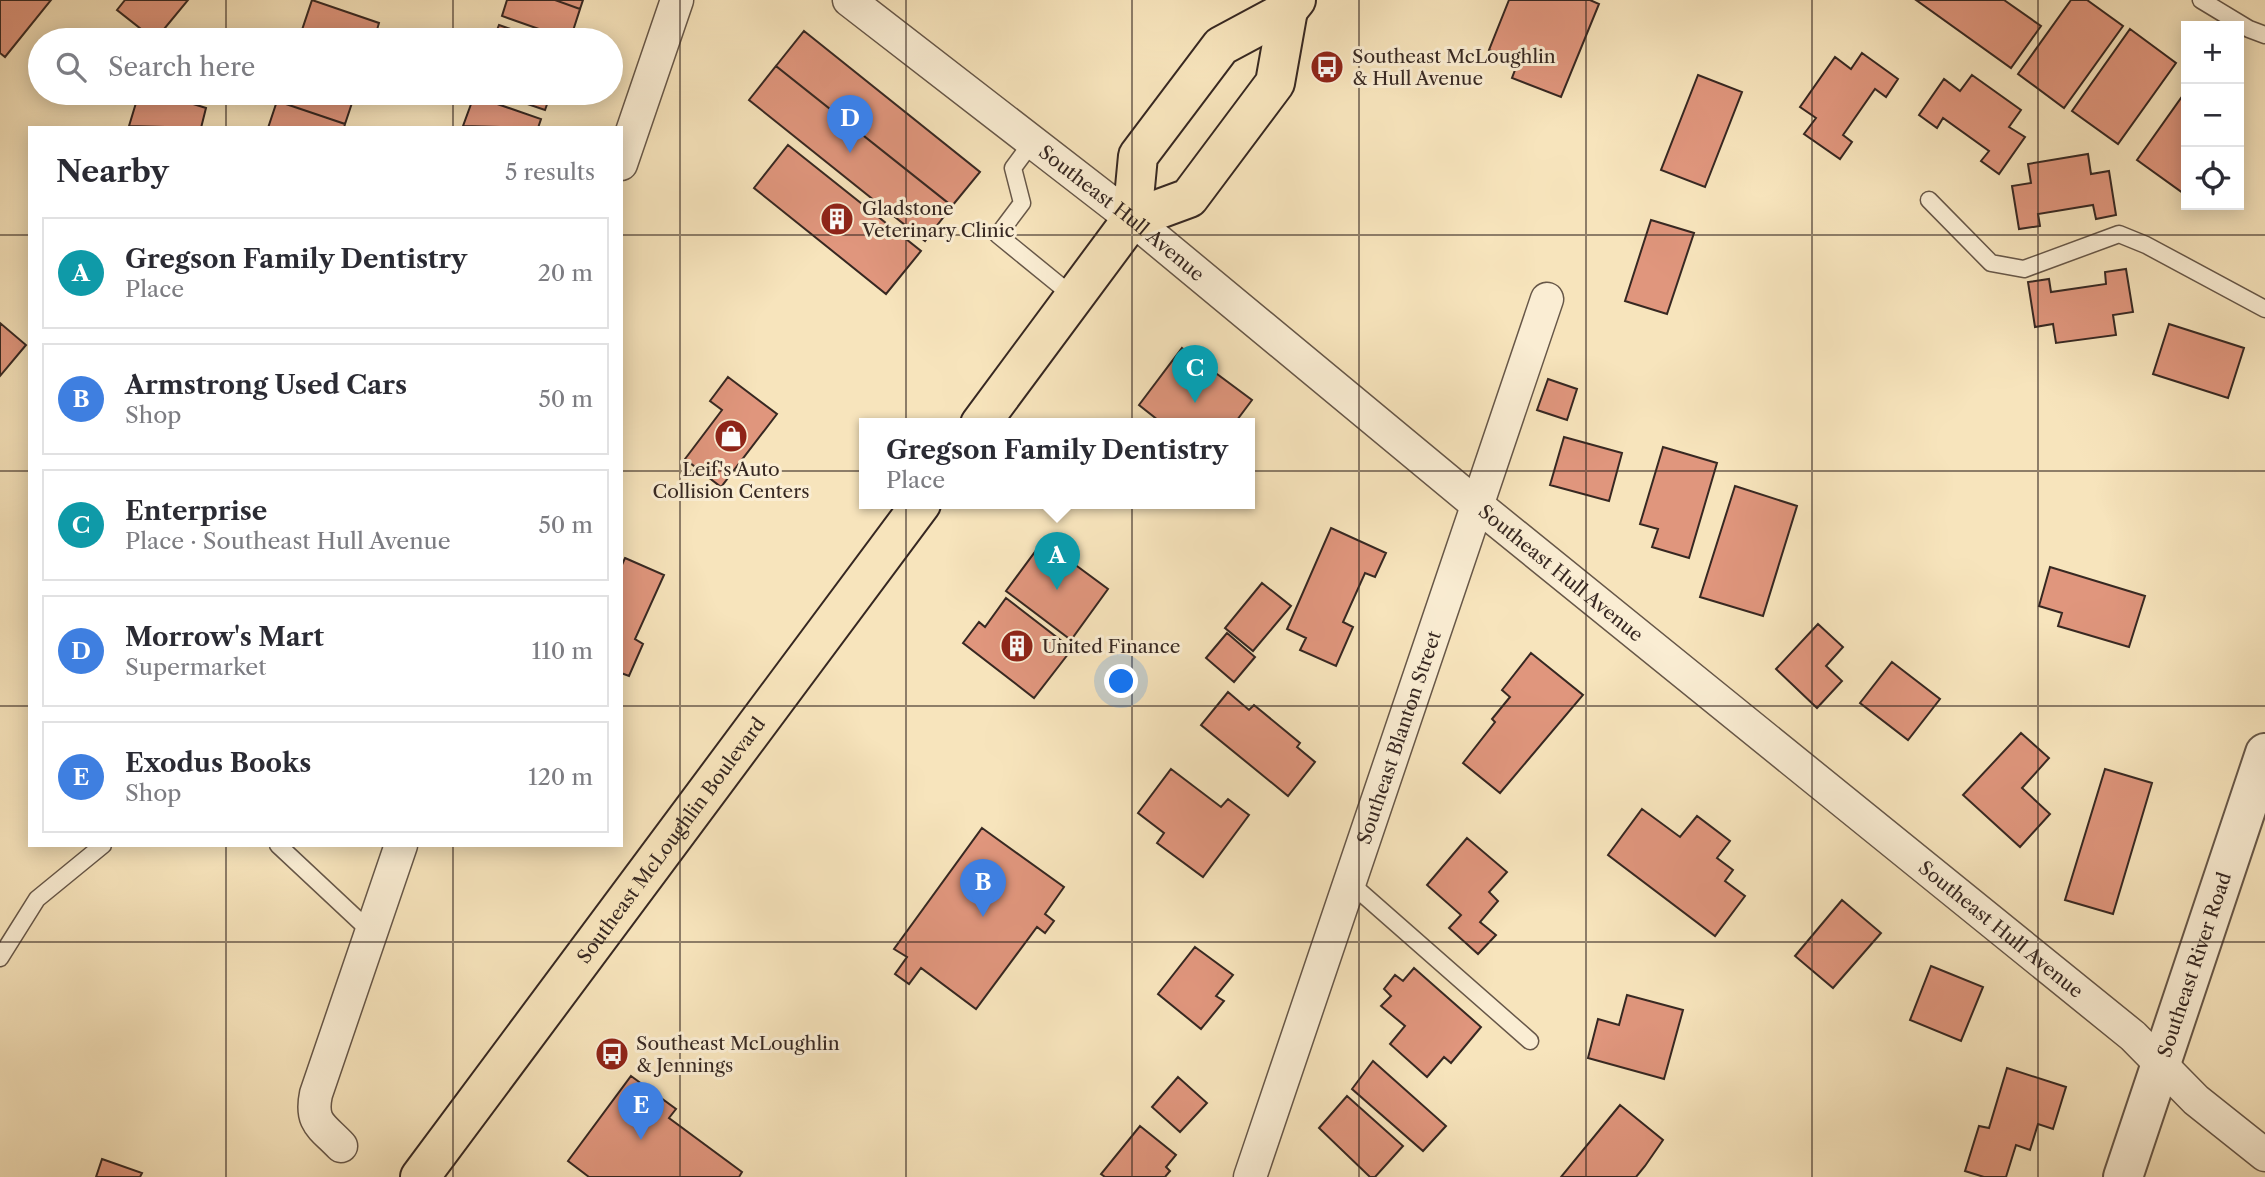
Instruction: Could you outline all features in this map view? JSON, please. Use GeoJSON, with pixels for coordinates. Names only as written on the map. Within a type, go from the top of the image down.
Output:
{"type":"FeatureCollection","features":[{"type":"Feature","properties":{"kind":"main road"},"geometry":{"type":"LineString","coordinates":[[1132,219],[1189,198],[1275,83],[1292,5]]}},
{"type":"Feature","properties":{"kind":"main road"},"geometry":{"type":"LineString","coordinates":[[984,418],[1132,219],[1138,156],[1146,145],[1221,46],[1292,5]]}},
{"type":"Feature","properties":{"kind":"main road","name":"Southeast McLoughlin Boulevard"},"geometry":{"type":"LineString","coordinates":[[420,1177],[917,509]]}},
{"type":"Feature","properties":{"kind":"street"},"geometry":{"type":"LineString","coordinates":[[623,158],[677,0]]}},
{"type":"Feature","properties":{"kind":"street","name":"Southeast Hull Avenue"},"geometry":{"type":"LineString","coordinates":[[849,0],[1132,219],[1476,504],[2133,1036],[2196,1100],[2265,1155]]}},
{"type":"Feature","properties":{"kind":"street","name":"Southeast Blanton Street"},"geometry":{"type":"LineString","coordinates":[[1250,1177],[1547,299]]}},
{"type":"Feature","properties":{"kind":"street","name":"Southeast River Road"},"geometry":{"type":"LineString","coordinates":[[2123,1177],[2265,753]]}},
{"type":"Feature","properties":{"kind":"street"},"geometry":{"type":"LineString","coordinates":[[341,1146],[319,1126],[312,1112],[400,847]]}},
{"type":"Feature","properties":{"kind":"lane"},"geometry":{"type":"LineString","coordinates":[[2201,0],[2249,29],[2265,35]]}},
{"type":"Feature","properties":{"kind":"lane"},"geometry":{"type":"LineString","coordinates":[[1033,141],[1013,168],[1022,203],[998,235],[1074,297]]}},
{"type":"Feature","properties":{"kind":"lane"},"geometry":{"type":"LineString","coordinates":[[1928,200],[1992,263],[2024,269],[2119,234],[2146,245],[2265,309]]}},
{"type":"Feature","properties":{"kind":"lane"},"geometry":{"type":"LineString","coordinates":[[0,958],[37,899],[101,847]]}},
{"type":"Feature","properties":{"kind":"lane"},"geometry":{"type":"LineString","coordinates":[[280,847],[371,932]]}},
{"type":"Feature","properties":{"kind":"lane"},"geometry":{"type":"LineString","coordinates":[[1349,882],[1530,1041]]}},
{"type":"Feature","properties":{"kind":"building"},"geometry":{"type":"Polygon","coordinates":[[[0,0],[51,0],[5,57],[0,53],[0,0]]]}},
{"type":"Feature","properties":{"kind":"building"},"geometry":{"type":"Polygon","coordinates":[[[125,0],[188,0],[165,28],[140,28],[117,10],[125,0]]]}},
{"type":"Feature","properties":{"kind":"building"},"geometry":{"type":"Polygon","coordinates":[[[312,0],[379,23],[378,28],[303,28],[312,0]]]}},
{"type":"Feature","properties":{"kind":"building"},"geometry":{"type":"Polygon","coordinates":[[[507,0],[555,0],[580,9],[574,28],[536,28],[502,16],[507,0]]]}},
{"type":"Feature","properties":{"kind":"building"},"geometry":{"type":"Polygon","coordinates":[[[555,0],[583,0],[580,9],[555,0]]]}},
{"type":"Feature","properties":{"kind":"building"},"geometry":{"type":"Polygon","coordinates":[[[1509,0],[1590,0],[1599,4],[1561,97],[1512,78],[1518,62],[1489,50],[1509,0]]]}},
{"type":"Feature","properties":{"kind":"building"},"geometry":{"type":"Polygon","coordinates":[[[1916,0],[2004,0],[2041,26],[2011,68],[1916,0]]]}},
{"type":"Feature","properties":{"kind":"building"},"geometry":{"type":"Polygon","coordinates":[[[2071,0],[2087,0],[2123,26],[2064,108],[2018,74],[2071,0]]]}},
{"type":"Feature","properties":{"kind":"building"},"geometry":{"type":"Polygon","coordinates":[[[2130,29],[2176,63],[2118,144],[2072,111],[2130,29]]]}},
{"type":"Feature","properties":{"kind":"building"},"geometry":{"type":"Polygon","coordinates":[[[804,31],[980,172],[952,206],[776,66],[804,31]]]}},
{"type":"Feature","properties":{"kind":"building"},"geometry":{"type":"Polygon","coordinates":[[[1862,53],[1898,79],[1886,97],[1875,89],[1843,135],[1852,142],[1840,159],[1804,134],[1816,118],[1800,107],[1835,57],[1851,69],[1862,53]]]}},
{"type":"Feature","properties":{"kind":"building"},"geometry":{"type":"Polygon","coordinates":[[[776,66],[952,206],[925,241],[749,100],[776,66]]]}},
{"type":"Feature","properties":{"kind":"building"},"geometry":{"type":"Polygon","coordinates":[[[1698,75],[1742,92],[1705,187],[1661,170],[1698,75]]]}},
{"type":"Feature","properties":{"kind":"building"},"geometry":{"type":"Polygon","coordinates":[[[1972,75],[2021,110],[2009,127],[2025,137],[1999,174],[1981,161],[1989,151],[1943,118],[1937,128],[1919,115],[1944,79],[1960,91],[1972,75]]]}},
{"type":"Feature","properties":{"kind":"building"},"geometry":{"type":"Polygon","coordinates":[[[2181,98],[2181,192],[2137,160],[2181,98]]]}},
{"type":"Feature","properties":{"kind":"building"},"geometry":{"type":"Polygon","coordinates":[[[135,105],[196,105],[206,108],[202,126],[129,126],[135,105]]]}},
{"type":"Feature","properties":{"kind":"building"},"geometry":{"type":"Polygon","coordinates":[[[276,105],[289,105],[345,124],[344,126],[269,126],[276,105]]]}},
{"type":"Feature","properties":{"kind":"building"},"geometry":{"type":"Polygon","coordinates":[[[289,105],[351,105],[345,124],[289,105]]]}},
{"type":"Feature","properties":{"kind":"building"},"geometry":{"type":"Polygon","coordinates":[[[471,105],[500,105],[541,119],[539,126],[463,126],[471,105]]]}},
{"type":"Feature","properties":{"kind":"building"},"geometry":{"type":"Polygon","coordinates":[[[530,105],[547,105],[545,110],[530,105]]]}},
{"type":"Feature","properties":{"kind":"building","name":"Gladstone Veterinary Clinic"},"geometry":{"type":"Polygon","coordinates":[[[788,145],[921,251],[886,294],[754,188],[788,145]]]}},
{"type":"Feature","properties":{"kind":"building"},"geometry":{"type":"Polygon","coordinates":[[[2088,154],[2091,174],[2109,171],[2116,215],[2096,219],[2093,205],[2038,214],[2040,226],[2019,229],[2012,186],[2031,183],[2028,164],[2088,154]]]}},
{"type":"Feature","properties":{"kind":"building"},"geometry":{"type":"Polygon","coordinates":[[[1651,220],[1694,233],[1667,314],[1625,301],[1651,220]]]}},
{"type":"Feature","properties":{"kind":"building"},"geometry":{"type":"Polygon","coordinates":[[[2126,269],[2133,312],[2113,315],[2116,335],[2056,343],[2053,324],[2035,327],[2028,282],[2049,279],[2051,292],[2106,284],[2105,272],[2126,269]]]}},
{"type":"Feature","properties":{"kind":"building"},"geometry":{"type":"Polygon","coordinates":[[[0,323],[26,345],[0,376],[0,323]]]}},
{"type":"Feature","properties":{"kind":"building"},"geometry":{"type":"Polygon","coordinates":[[[2169,324],[2244,348],[2228,398],[2153,374],[2169,324]]]}},
{"type":"Feature","properties":{"kind":"building"},"geometry":{"type":"Polygon","coordinates":[[[1182,348],[1252,400],[1238,418],[1155,418],[1139,405],[1182,348]]]}},
{"type":"Feature","properties":{"kind":"building","name":"Leif's Auto Collision Centers"},"geometry":{"type":"Polygon","coordinates":[[[728,377],[777,414],[721,487],[685,459],[722,410],[710,401],[728,377]]]}},
{"type":"Feature","properties":{"kind":"building"},"geometry":{"type":"Polygon","coordinates":[[[1548,379],[1577,389],[1567,420],[1537,410],[1548,379]]]}},
{"type":"Feature","properties":{"kind":"building"},"geometry":{"type":"Polygon","coordinates":[[[1564,437],[1622,453],[1609,501],[1550,485],[1564,437]]]}},
{"type":"Feature","properties":{"kind":"building"},"geometry":{"type":"Polygon","coordinates":[[[1663,447],[1717,463],[1689,558],[1652,547],[1658,529],[1640,524],[1663,447]]]}},
{"type":"Feature","properties":{"kind":"building"},"geometry":{"type":"Polygon","coordinates":[[[1735,486],[1797,506],[1763,616],[1700,597],[1735,486]]]}},
{"type":"Feature","properties":{"kind":"building"},"geometry":{"type":"Polygon","coordinates":[[[1331,528],[1386,553],[1375,577],[1365,573],[1343,622],[1353,627],[1336,666],[1300,650],[1306,638],[1287,629],[1331,528]]]}},
{"type":"Feature","properties":{"kind":"building"},"geometry":{"type":"Polygon","coordinates":[[[1043,541],[1108,589],[1071,640],[1006,591],[1043,541]]]}},
{"type":"Feature","properties":{"kind":"building"},"geometry":{"type":"Polygon","coordinates":[[[625,558],[664,575],[635,639],[643,644],[629,676],[623,674],[625,558]]]}},
{"type":"Feature","properties":{"kind":"building"},"geometry":{"type":"Polygon","coordinates":[[[2050,567],[2145,596],[2129,647],[2058,626],[2062,613],[2039,606],[2050,567]]]}},
{"type":"Feature","properties":{"kind":"building"},"geometry":{"type":"Polygon","coordinates":[[[1262,583],[1291,606],[1253,651],[1225,628],[1262,583]]]}},
{"type":"Feature","properties":{"kind":"building","name":"United Finance"},"geometry":{"type":"Polygon","coordinates":[[[1006,598],[1072,649],[1034,698],[963,643],[979,622],[985,627],[1006,598]]]}},
{"type":"Feature","properties":{"kind":"building"},"geometry":{"type":"Polygon","coordinates":[[[1818,624],[1843,647],[1826,666],[1842,681],[1817,708],[1776,669],[1818,624]]]}},
{"type":"Feature","properties":{"kind":"building"},"geometry":{"type":"Polygon","coordinates":[[[1227,633],[1255,657],[1234,682],[1206,658],[1227,633]]]}},
{"type":"Feature","properties":{"kind":"building"},"geometry":{"type":"Polygon","coordinates":[[[1531,653],[1583,695],[1500,793],[1463,763],[1495,722],[1492,719],[1510,697],[1502,690],[1531,653]]]}},
{"type":"Feature","properties":{"kind":"building"},"geometry":{"type":"Polygon","coordinates":[[[1892,662],[1940,699],[1908,740],[1860,703],[1892,662]]]}},
{"type":"Feature","properties":{"kind":"building"},"geometry":{"type":"Polygon","coordinates":[[[1228,692],[1249,710],[1254,705],[1300,743],[1297,747],[1315,762],[1288,796],[1201,725],[1228,692]]]}},
{"type":"Feature","properties":{"kind":"building"},"geometry":{"type":"Polygon","coordinates":[[[2021,733],[2049,758],[2022,788],[2050,814],[2020,847],[1963,795],[2021,733]]]}},
{"type":"Feature","properties":{"kind":"building"},"geometry":{"type":"Polygon","coordinates":[[[1171,769],[1221,807],[1228,799],[1249,815],[1203,877],[1157,843],[1164,833],[1138,813],[1171,769]]]}},
{"type":"Feature","properties":{"kind":"building"},"geometry":{"type":"Polygon","coordinates":[[[2105,769],[2152,783],[2113,914],[2065,900],[2105,769]]]}},
{"type":"Feature","properties":{"kind":"building"},"geometry":{"type":"Polygon","coordinates":[[[1642,809],[1680,837],[1697,816],[1730,841],[1717,858],[1733,870],[1725,881],[1745,896],[1715,936],[1608,855],[1642,809]]]}},
{"type":"Feature","properties":{"kind":"building"},"geometry":{"type":"Polygon","coordinates":[[[982,828],[1064,887],[1045,914],[1054,921],[1045,933],[1037,927],[976,1009],[921,968],[909,984],[895,974],[907,957],[894,949],[982,828]]]}},
{"type":"Feature","properties":{"kind":"building"},"geometry":{"type":"Polygon","coordinates":[[[1467,838],[1507,872],[1489,892],[1498,901],[1480,922],[1496,935],[1478,954],[1449,928],[1461,915],[1427,885],[1467,838]]]}},
{"type":"Feature","properties":{"kind":"building"},"geometry":{"type":"Polygon","coordinates":[[[1842,900],[1881,933],[1833,988],[1795,956],[1842,900]]]}},
{"type":"Feature","properties":{"kind":"building"},"geometry":{"type":"Polygon","coordinates":[[[1195,947],[1233,975],[1216,996],[1224,1001],[1201,1029],[1158,994],[1195,947]]]}},
{"type":"Feature","properties":{"kind":"building"},"geometry":{"type":"Polygon","coordinates":[[[1931,966],[1983,987],[1961,1041],[1910,1020],[1931,966]]]}},
{"type":"Feature","properties":{"kind":"building"},"geometry":{"type":"Polygon","coordinates":[[[1414,968],[1481,1027],[1451,1063],[1444,1057],[1427,1077],[1390,1044],[1405,1026],[1381,1006],[1391,996],[1384,989],[1395,975],[1403,981],[1414,968]]]}},
{"type":"Feature","properties":{"kind":"building"},"geometry":{"type":"Polygon","coordinates":[[[1627,995],[1683,1010],[1664,1079],[1588,1058],[1598,1019],[1619,1025],[1627,995]]]}},
{"type":"Feature","properties":{"kind":"building"},"geometry":{"type":"Polygon","coordinates":[[[1373,1061],[1446,1126],[1423,1151],[1352,1089],[1373,1061]]]}},
{"type":"Feature","properties":{"kind":"building"},"geometry":{"type":"Polygon","coordinates":[[[2007,1068],[2066,1087],[2053,1129],[2038,1124],[2030,1150],[2016,1145],[2006,1177],[1984,1177],[1965,1171],[1979,1126],[1989,1128],[2007,1068]]]}},
{"type":"Feature","properties":{"kind":"building"},"geometry":{"type":"Polygon","coordinates":[[[631,1076],[676,1109],[669,1118],[742,1172],[739,1177],[589,1177],[568,1161],[631,1076]]]}},
{"type":"Feature","properties":{"kind":"building"},"geometry":{"type":"Polygon","coordinates":[[[1178,1077],[1207,1103],[1180,1132],[1152,1107],[1178,1077]]]}},
{"type":"Feature","properties":{"kind":"building"},"geometry":{"type":"Polygon","coordinates":[[[1347,1096],[1403,1146],[1375,1177],[1370,1177],[1319,1128],[1347,1096]]]}},
{"type":"Feature","properties":{"kind":"building"},"geometry":{"type":"Polygon","coordinates":[[[1620,1105],[1663,1140],[1636,1177],[1561,1177],[1620,1105]]]}},
{"type":"Feature","properties":{"kind":"building"},"geometry":{"type":"Polygon","coordinates":[[[1140,1126],[1176,1155],[1166,1167],[1170,1171],[1165,1177],[1105,1177],[1101,1174],[1140,1126]]]}},
{"type":"Feature","properties":{"kind":"building"},"geometry":{"type":"Polygon","coordinates":[[[102,1159],[142,1173],[140,1177],[96,1177],[102,1159]]]}},
{"type":"Feature","properties":{"kind":"place","name":"Southeast McLoughlin & Hull Avenue"},"geometry":{"type":"Point","coordinates":[1327,67]}},
{"type":"Feature","properties":{"kind":"place","name":"Morrow's Mart"},"geometry":{"type":"Point","coordinates":[850,153]}},
{"type":"Feature","properties":{"kind":"place","name":"Gladstone Veterinary Clinic"},"geometry":{"type":"Point","coordinates":[837,219]}},
{"type":"Feature","properties":{"kind":"place","name":"Enterprise"},"geometry":{"type":"Point","coordinates":[1195,403]}},
{"type":"Feature","properties":{"kind":"place","name":"Leif's Auto Collision Centers"},"geometry":{"type":"Point","coordinates":[731,436]}},
{"type":"Feature","properties":{"kind":"place","name":"Gregson Family Dentistry"},"geometry":{"type":"Point","coordinates":[1057,590]}},
{"type":"Feature","properties":{"kind":"place","name":"United Finance"},"geometry":{"type":"Point","coordinates":[1017,646]}},
{"type":"Feature","properties":{"kind":"place","name":"Armstrong Used Cars"},"geometry":{"type":"Point","coordinates":[983,917]}},
{"type":"Feature","properties":{"kind":"place","name":"Southeast McLoughlin & Jennings"},"geometry":{"type":"Point","coordinates":[612,1054]}},
{"type":"Feature","properties":{"kind":"place","name":"Exodus Books"},"geometry":{"type":"Point","coordinates":[641,1140]}}]}
